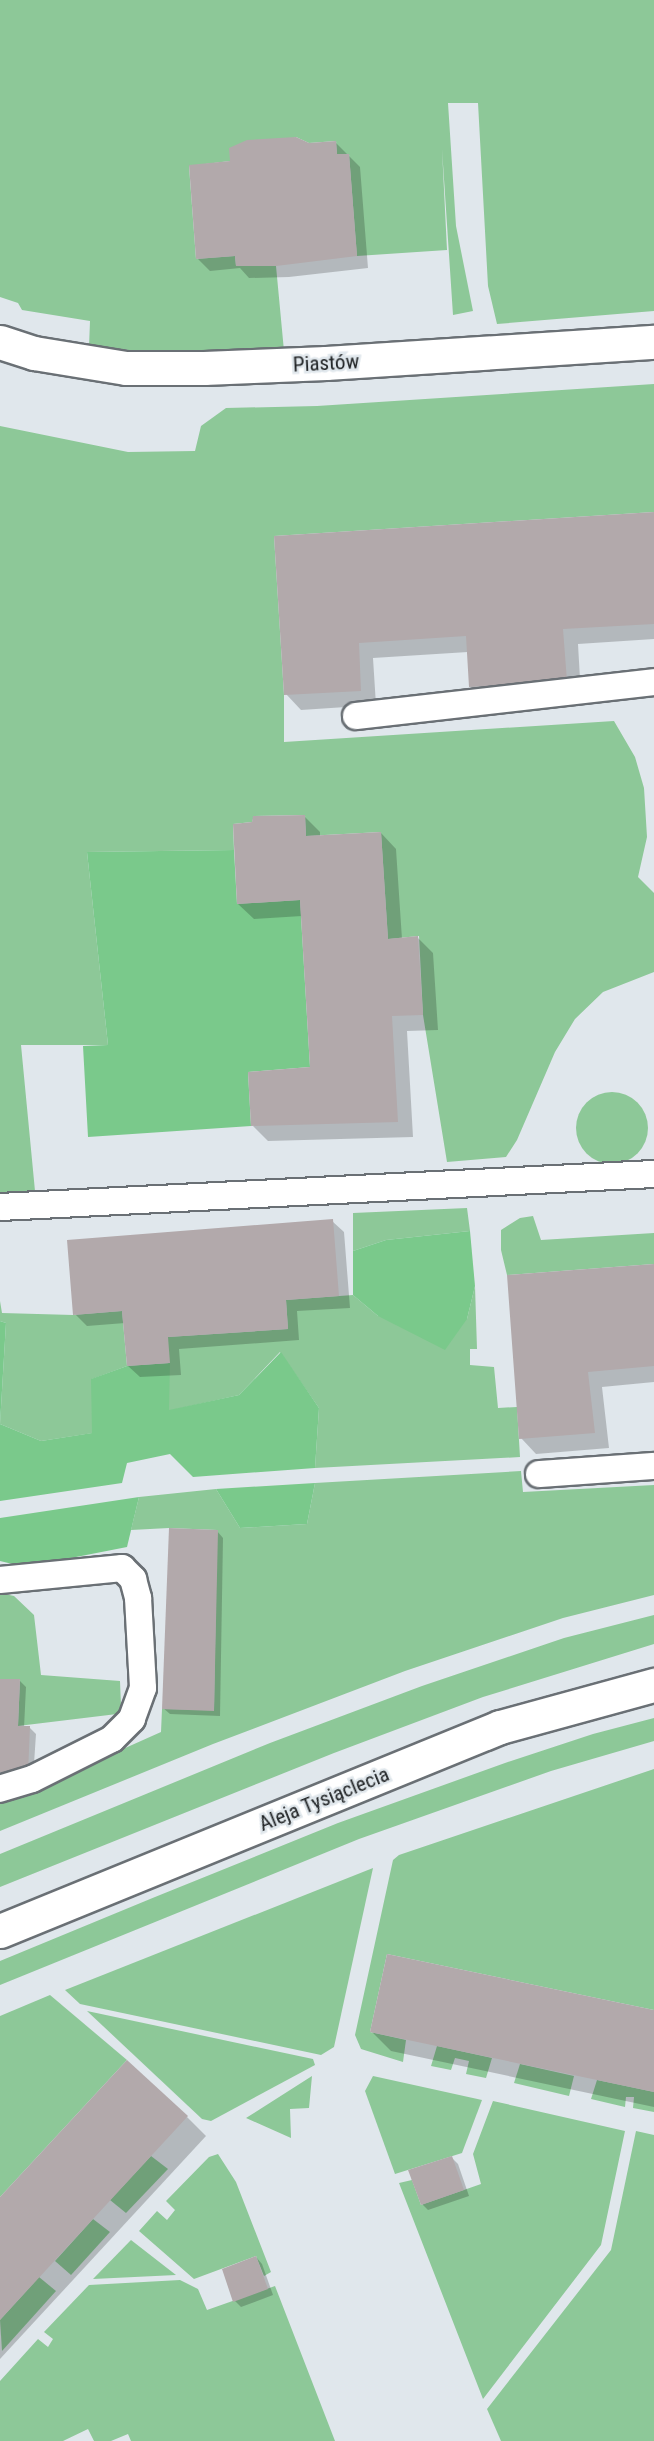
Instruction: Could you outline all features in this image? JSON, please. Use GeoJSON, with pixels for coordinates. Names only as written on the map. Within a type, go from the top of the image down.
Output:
{"type":"FeatureCollection","features":[{"type":"Feature","properties":{"kind":"street","name":"Piastów"},"geometry":{"type":"LineString","coordinates":[[0,342],[34,353],[126,368],[204,368],[654,342]]}},
{"type":"Feature","properties":{"kind":"street","name":"Aleja Tysiąclecia"},"geometry":{"type":"LineString","coordinates":[[0,1931],[500,1727],[654,1685]]}},
{"type":"Feature","properties":{"kind":"lane"},"geometry":{"type":"LineString","coordinates":[[356,716],[654,682]]}},
{"type":"Feature","properties":{"kind":"lane"},"geometry":{"type":"LineString","coordinates":[[0,1207],[654,1174]]}},
{"type":"Feature","properties":{"kind":"lane"},"geometry":{"type":"LineString","coordinates":[[539,1474],[654,1466]]}},
{"type":"Feature","properties":{"kind":"lane"},"geometry":{"type":"LineString","coordinates":[[0,1580],[122,1568],[133,1579],[138,1598],[143,1688],[132,1719],[112,1739],[32,1779],[0,1789]]}},
{"type":"Feature","properties":{"kind":"green space"},"geometry":{"type":"Polygon","coordinates":[[[0,0],[654,0],[654,311],[497,324],[488,286],[478,103],[448,103],[456,226],[473,311],[453,315],[442,149],[447,250],[357,256],[349,154],[337,154],[336,141],[309,143],[296,137],[230,161],[189,166],[196,259],[235,256],[236,266],[276,266],[284,351],[183,354],[89,347],[90,321],[22,310],[18,303],[0,297],[0,0]]]}},
{"type":"Feature","properties":{"kind":"green space"},"geometry":{"type":"Polygon","coordinates":[[[654,384],[654,512],[274,536],[284,695],[284,742],[614,721],[635,757],[644,788],[647,837],[638,877],[654,893],[654,972],[603,992],[575,1019],[555,1052],[517,1140],[506,1157],[447,1162],[423,1015],[419,936],[388,939],[381,832],[306,836],[305,815],[254,816],[252,822],[233,824],[234,850],[87,852],[108,1045],[21,1045],[35,1191],[0,1193],[0,426],[128,452],[195,451],[201,426],[226,408],[317,406],[654,384]]]}},
{"type":"Feature","properties":{"kind":"green space"},"geometry":{"type":"Polygon","coordinates":[[[234,850],[237,904],[300,900],[310,1067],[248,1072],[251,1126],[88,1137],[83,1046],[108,1045],[87,852],[234,850]]]}},
{"type":"Feature","properties":{"kind":"green space"},"geometry":{"type":"Polygon","coordinates":[[[612,1092],[632,1098],[642,1108],[648,1128],[642,1148],[632,1158],[612,1164],[592,1158],[582,1148],[576,1128],[582,1108],[592,1098],[612,1092]]]}},
{"type":"Feature","properties":{"kind":"green space"},"geometry":{"type":"Polygon","coordinates":[[[467,1208],[470,1231],[386,1240],[353,1251],[353,1213],[467,1208]]]}},
{"type":"Feature","properties":{"kind":"green space"},"geometry":{"type":"Polygon","coordinates":[[[533,1216],[541,1240],[654,1233],[654,1264],[507,1275],[501,1250],[501,1230],[520,1218],[533,1216]]]}},
{"type":"Feature","properties":{"kind":"green space"},"geometry":{"type":"Polygon","coordinates":[[[470,1231],[475,1286],[467,1319],[445,1350],[378,1316],[353,1295],[353,1251],[386,1240],[470,1231]]]}},
{"type":"Feature","properties":{"kind":"green space"},"geometry":{"type":"Polygon","coordinates":[[[475,1286],[477,1349],[470,1349],[470,1365],[494,1367],[498,1408],[517,1407],[520,1457],[315,1468],[319,1408],[280,1352],[239,1395],[168,1411],[168,1337],[288,1329],[286,1300],[353,1295],[378,1316],[467,1319],[475,1286]]]}},
{"type":"Feature","properties":{"kind":"green space"},"geometry":{"type":"Polygon","coordinates":[[[0,1301],[2,1313],[73,1315],[122,1311],[127,1366],[92,1379],[93,1433],[41,1441],[0,1424],[6,1323],[0,1321],[0,1301]]]}},
{"type":"Feature","properties":{"kind":"green space"},"geometry":{"type":"Polygon","coordinates":[[[0,1321],[6,1323],[0,1424],[0,1321]]]}},
{"type":"Feature","properties":{"kind":"green space"},"geometry":{"type":"Polygon","coordinates":[[[281,1352],[319,1408],[315,1468],[193,1477],[170,1454],[127,1463],[122,1483],[0,1501],[0,1424],[41,1441],[92,1433],[91,1379],[127,1366],[170,1363],[169,1410],[239,1395],[281,1352]]]}},
{"type":"Feature","properties":{"kind":"green space"},"geometry":{"type":"Polygon","coordinates":[[[521,1471],[523,1492],[654,1485],[654,1595],[563,1618],[405,1671],[213,1744],[0,1831],[0,1804],[161,1732],[162,1709],[214,1710],[217,1530],[169,1528],[131,1530],[139,1497],[216,1489],[240,1528],[307,1524],[315,1483],[521,1471]]]}},
{"type":"Feature","properties":{"kind":"green space"},"geometry":{"type":"Polygon","coordinates":[[[315,1483],[307,1524],[240,1528],[216,1489],[315,1483]]]}},
{"type":"Feature","properties":{"kind":"green space"},"geometry":{"type":"Polygon","coordinates":[[[139,1497],[127,1547],[25,1567],[0,1561],[0,1518],[139,1497]]]}},
{"type":"Feature","properties":{"kind":"green space"},"geometry":{"type":"Polygon","coordinates":[[[0,1593],[14,1596],[34,1615],[41,1675],[120,1681],[121,1706],[117,1714],[18,1726],[20,1680],[0,1679],[0,1593]]]}},
{"type":"Feature","properties":{"kind":"green space"},"geometry":{"type":"Polygon","coordinates":[[[654,1615],[654,1644],[483,1697],[334,1753],[0,1887],[0,1854],[270,1743],[422,1686],[564,1638],[654,1615]]]}},
{"type":"Feature","properties":{"kind":"green space"},"geometry":{"type":"Polygon","coordinates":[[[654,1718],[654,1741],[551,1771],[359,1839],[0,1985],[0,1961],[155,1897],[338,1823],[505,1763],[593,1734],[654,1718]]]}},
{"type":"Feature","properties":{"kind":"green space"},"geometry":{"type":"Polygon","coordinates":[[[654,1769],[654,2010],[387,1954],[370,2032],[406,2040],[403,2062],[361,2049],[355,2035],[393,1860],[399,1855],[654,1769]]]}},
{"type":"Feature","properties":{"kind":"green space"},"geometry":{"type":"Polygon","coordinates":[[[373,1868],[334,2047],[321,2055],[80,2004],[65,1990],[373,1868]]]}},
{"type":"Feature","properties":{"kind":"green space"},"geometry":{"type":"Polygon","coordinates":[[[50,1995],[127,2060],[0,2197],[0,2016],[50,1995]]]}},
{"type":"Feature","properties":{"kind":"green space"},"geometry":{"type":"Polygon","coordinates":[[[87,2011],[313,2059],[315,2065],[211,2121],[202,2119],[87,2011]]]}},
{"type":"Feature","properties":{"kind":"green space"},"geometry":{"type":"Polygon","coordinates":[[[437,2046],[492,2058],[486,2078],[466,2074],[469,2061],[455,2058],[451,2070],[431,2066],[437,2046]]]}},
{"type":"Feature","properties":{"kind":"green space"},"geometry":{"type":"Polygon","coordinates":[[[520,2064],[574,2076],[569,2096],[514,2083],[520,2064]]]}},
{"type":"Feature","properties":{"kind":"green space"},"geometry":{"type":"Polygon","coordinates":[[[312,2076],[309,2108],[290,2109],[291,2138],[246,2118],[312,2076]]]}},
{"type":"Feature","properties":{"kind":"green space"},"geometry":{"type":"Polygon","coordinates":[[[373,2076],[482,2100],[462,2153],[395,2174],[365,2091],[373,2076]]]}},
{"type":"Feature","properties":{"kind":"green space"},"geometry":{"type":"Polygon","coordinates":[[[597,2080],[654,2092],[654,2112],[633,2108],[634,2097],[626,2097],[625,2107],[591,2099],[597,2080]]]}},
{"type":"Feature","properties":{"kind":"green space"},"geometry":{"type":"Polygon","coordinates":[[[493,2101],[625,2131],[601,2245],[483,2399],[399,2183],[412,2180],[421,2205],[481,2184],[473,2154],[493,2101]]]}},
{"type":"Feature","properties":{"kind":"green space"},"geometry":{"type":"Polygon","coordinates":[[[636,2131],[654,2135],[654,2441],[501,2441],[487,2409],[611,2250],[636,2131]]]}},
{"type":"Feature","properties":{"kind":"green space"},"geometry":{"type":"Polygon","coordinates":[[[218,2154],[236,2182],[271,2272],[264,2276],[256,2256],[194,2279],[139,2231],[157,2211],[167,2220],[175,2210],[166,2201],[209,2157],[218,2154]]]}},
{"type":"Feature","properties":{"kind":"green space"},"geometry":{"type":"Polygon","coordinates":[[[151,2156],[168,2169],[126,2213],[110,2200],[151,2156]]]}},
{"type":"Feature","properties":{"kind":"green space"},"geometry":{"type":"Polygon","coordinates":[[[93,2219],[110,2232],[71,2275],[55,2261],[93,2219]]]}},
{"type":"Feature","properties":{"kind":"green space"},"geometry":{"type":"Polygon","coordinates":[[[131,2240],[176,2275],[93,2279],[131,2240]]]}},
{"type":"Feature","properties":{"kind":"green space"},"geometry":{"type":"Polygon","coordinates":[[[39,2277],[56,2291],[2,2351],[0,2320],[39,2277]]]}},
{"type":"Feature","properties":{"kind":"green space"},"geometry":{"type":"Polygon","coordinates":[[[180,2280],[198,2289],[207,2310],[275,2286],[335,2441],[131,2441],[128,2434],[111,2441],[94,2441],[88,2429],[63,2441],[0,2441],[0,2381],[38,2339],[48,2347],[53,2339],[44,2332],[89,2285],[180,2280]]]}},
{"type":"Feature","properties":{"kind":"building"},"geometry":{"type":"Polygon","coordinates":[[[296,137],[309,143],[336,141],[337,154],[349,154],[357,256],[276,266],[236,266],[235,256],[196,259],[189,165],[230,161],[229,148],[247,140],[296,137]]]}},
{"type":"Feature","properties":{"kind":"building"},"geometry":{"type":"Polygon","coordinates":[[[654,512],[654,624],[563,629],[567,681],[469,687],[466,636],[359,643],[361,691],[284,695],[274,536],[654,512]]]}},
{"type":"Feature","properties":{"kind":"building"},"geometry":{"type":"Polygon","coordinates":[[[305,815],[306,836],[381,832],[388,939],[418,936],[423,1015],[392,1016],[398,1122],[251,1126],[248,1072],[310,1067],[300,900],[237,904],[233,824],[252,822],[253,816],[305,815]]]}},
{"type":"Feature","properties":{"kind":"building"},"geometry":{"type":"Polygon","coordinates":[[[333,1219],[339,1296],[286,1300],[288,1329],[168,1337],[170,1363],[127,1366],[122,1311],[73,1315],[67,1240],[333,1219]]]}},
{"type":"Feature","properties":{"kind":"building"},"geometry":{"type":"Polygon","coordinates":[[[654,1264],[654,1366],[588,1372],[595,1433],[519,1439],[507,1275],[654,1264]]]}},
{"type":"Feature","properties":{"kind":"building"},"geometry":{"type":"Polygon","coordinates":[[[169,1528],[218,1530],[214,1711],[162,1709],[169,1528]]]}},
{"type":"Feature","properties":{"kind":"building"},"geometry":{"type":"Polygon","coordinates":[[[0,1679],[20,1679],[18,1726],[30,1726],[28,1774],[0,1772],[0,1679]]]}},
{"type":"Feature","properties":{"kind":"building"},"geometry":{"type":"Polygon","coordinates":[[[387,1954],[654,2010],[654,2092],[370,2032],[387,1954]]]}},
{"type":"Feature","properties":{"kind":"building"},"geometry":{"type":"Polygon","coordinates":[[[127,2060],[188,2116],[0,2320],[0,2197],[127,2060]]]}},
{"type":"Feature","properties":{"kind":"building"},"geometry":{"type":"Polygon","coordinates":[[[452,2156],[464,2190],[421,2205],[408,2170],[452,2156]]]}},
{"type":"Feature","properties":{"kind":"building"},"geometry":{"type":"Polygon","coordinates":[[[256,2256],[268,2289],[233,2302],[222,2269],[256,2256]]]}}]}
